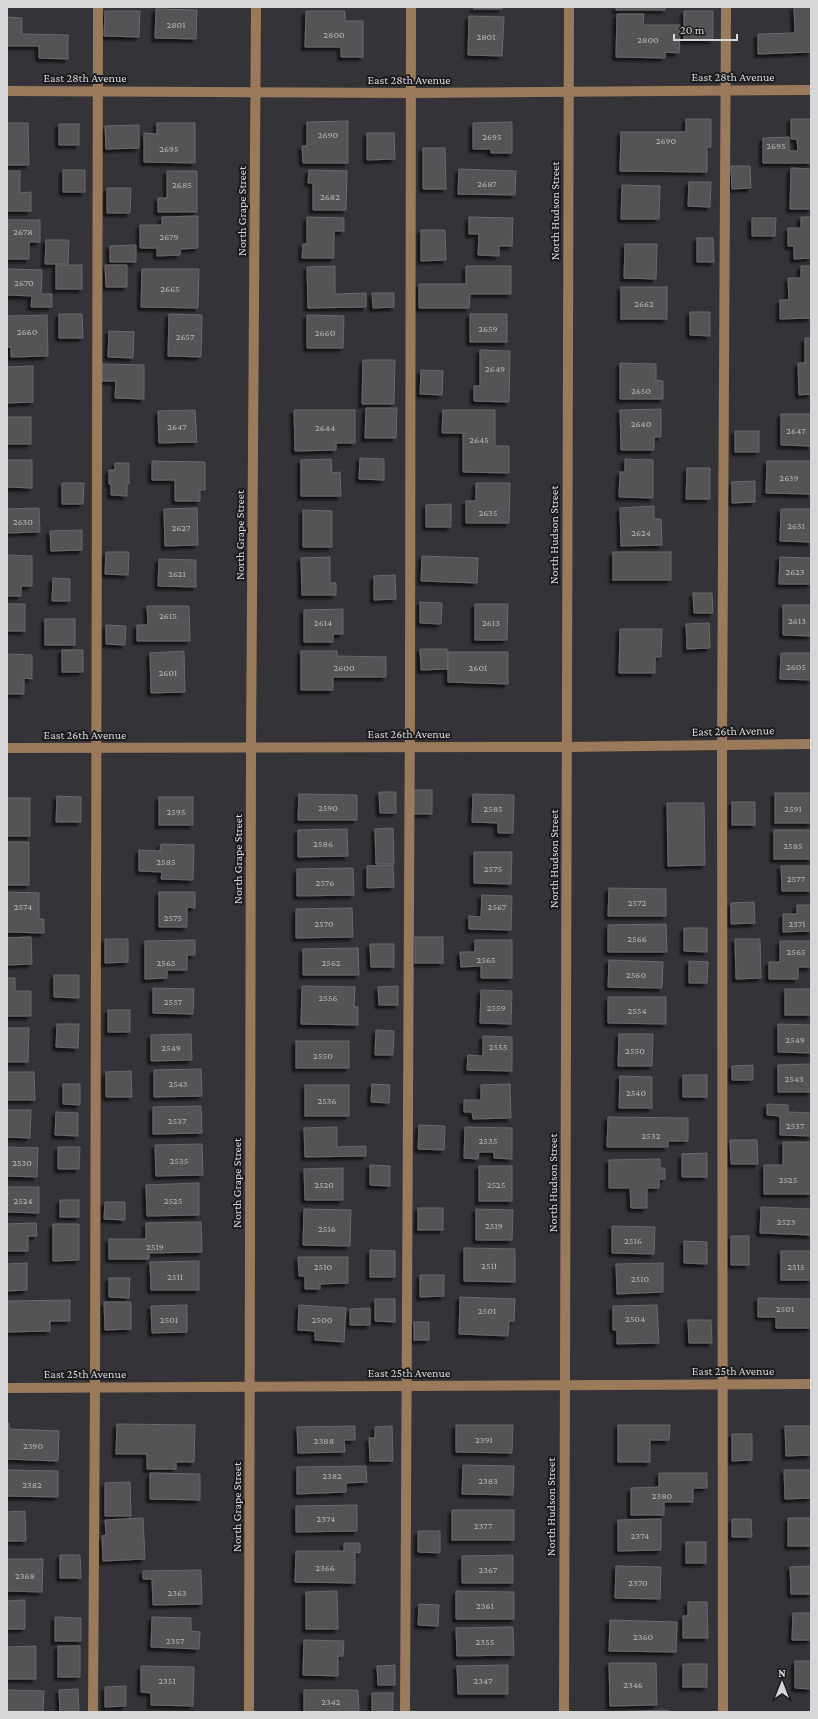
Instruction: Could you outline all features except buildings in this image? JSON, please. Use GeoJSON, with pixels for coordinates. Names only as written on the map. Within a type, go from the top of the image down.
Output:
{"type":"FeatureCollection","features":[{"type":"Feature","properties":{"kind":"street"},"geometry":{"type":"LineString","coordinates":[[93,1712],[98,7]]}},
{"type":"Feature","properties":{"kind":"street","name":"North Grape Street"},"geometry":{"type":"LineString","coordinates":[[249,1712],[251,747],[256,7]]}},
{"type":"Feature","properties":{"kind":"street"},"geometry":{"type":"LineString","coordinates":[[405,1712],[411,7]]}},
{"type":"Feature","properties":{"kind":"street","name":"North Hudson Street"},"geometry":{"type":"LineString","coordinates":[[564,1712],[568,7]]}},
{"type":"Feature","properties":{"kind":"street"},"geometry":{"type":"LineString","coordinates":[[723,1712],[722,744],[726,7]]}},
{"type":"Feature","properties":{"kind":"street","name":"East 28th Avenue"},"geometry":{"type":"LineString","coordinates":[[7,91],[410,93],[811,90]]}},
{"type":"Feature","properties":{"kind":"street","name":"East 26th Avenue"},"geometry":{"type":"LineString","coordinates":[[7,748],[567,747],[811,744]]}},
{"type":"Feature","properties":{"kind":"street","name":"East 25th Avenue"},"geometry":{"type":"LineString","coordinates":[[7,1388],[811,1384]]}}]}
